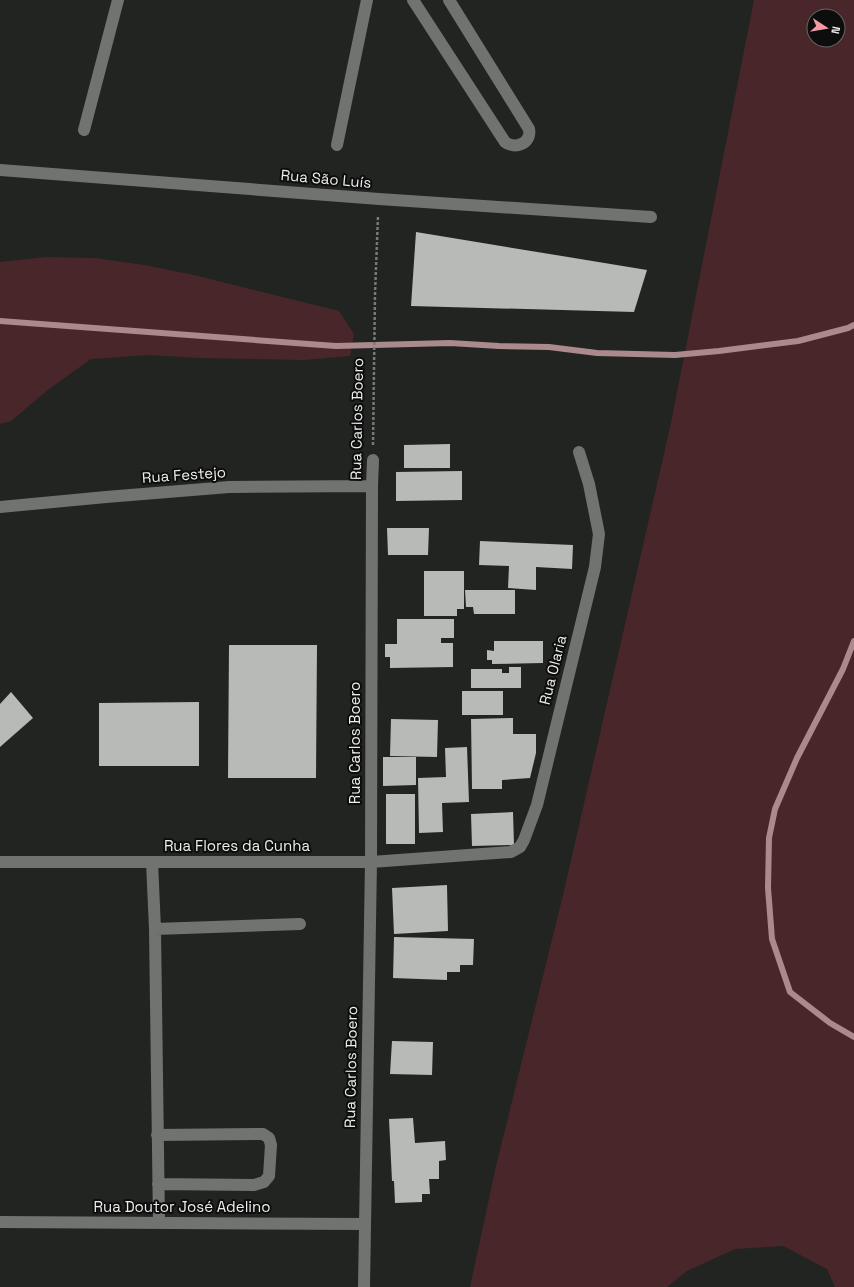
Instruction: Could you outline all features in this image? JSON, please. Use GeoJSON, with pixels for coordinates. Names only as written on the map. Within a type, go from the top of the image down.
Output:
{"type":"FeatureCollection","features":[{"type":"Feature","properties":{"kind":"street"},"geometry":{"type":"LineString","coordinates":[[84,130],[118,0]]}},
{"type":"Feature","properties":{"kind":"street"},"geometry":{"type":"LineString","coordinates":[[337,145],[367,0]]}},
{"type":"Feature","properties":{"kind":"street"},"geometry":{"type":"LineString","coordinates":[[413,0],[505,142],[520,146],[529,136],[528,129],[449,0]]}},
{"type":"Feature","properties":{"kind":"street","name":"Rua São Luís"},"geometry":{"type":"LineString","coordinates":[[0,170],[379,200],[651,218]]}},
{"type":"Feature","properties":{"kind":"street","name":"Rua Olaria"},"geometry":{"type":"LineString","coordinates":[[473,855],[511,852],[520,847],[537,805],[595,567],[599,534],[589,484],[579,452]]}},
{"type":"Feature","properties":{"kind":"street","name":"Rua Carlos Boero"},"geometry":{"type":"LineString","coordinates":[[364,1287],[371,862],[373,460]]}},
{"type":"Feature","properties":{"kind":"street","name":"Rua Festejo"},"geometry":{"type":"LineString","coordinates":[[0,508],[106,497],[229,487],[372,486]]}},
{"type":"Feature","properties":{"kind":"street","name":"Rua Flores da Cunha"},"geometry":{"type":"LineString","coordinates":[[0,862],[371,862],[473,855]]}},
{"type":"Feature","properties":{"kind":"street"},"geometry":{"type":"LineString","coordinates":[[152,862],[155,929],[159,1223]]}},
{"type":"Feature","properties":{"kind":"street"},"geometry":{"type":"LineString","coordinates":[[155,929],[300,924]]}},
{"type":"Feature","properties":{"kind":"street"},"geometry":{"type":"LineString","coordinates":[[157,1135],[263,1134],[269,1138],[272,1145],[269,1176],[264,1182],[254,1185],[158,1184]]}},
{"type":"Feature","properties":{"kind":"street","name":"Rua Doutor José Adelino"},"geometry":{"type":"LineString","coordinates":[[0,1222],[364,1224]]}},
{"type":"Feature","properties":{"kind":"path","name":"Rua Carlos Boero"},"geometry":{"type":"LineString","coordinates":[[373,460],[375,294],[379,200]]}},
{"type":"Feature","properties":{"kind":"shaded area"},"geometry":{"type":"Polygon","coordinates":[[[754,0],[854,0],[854,1287],[835,1287],[827,1269],[783,1246],[735,1249],[687,1271],[667,1287],[470,1287],[496,1166],[564,891],[671,423],[754,0]]]}},
{"type":"Feature","properties":{"kind":"shaded area"},"geometry":{"type":"Polygon","coordinates":[[[46,257],[95,258],[144,265],[194,275],[339,311],[354,334],[350,356],[304,360],[200,358],[149,355],[91,359],[49,389],[11,421],[0,424],[0,262],[46,257]]]}},
{"type":"Feature","properties":{"kind":"building"},"geometry":{"type":"Polygon","coordinates":[[[416,232],[647,270],[634,312],[411,306],[416,232]]]}},
{"type":"Feature","properties":{"kind":"building"},"geometry":{"type":"Polygon","coordinates":[[[450,444],[450,468],[404,468],[404,445],[450,444]]]}},
{"type":"Feature","properties":{"kind":"building"},"geometry":{"type":"Polygon","coordinates":[[[462,471],[462,500],[396,501],[396,472],[462,471]]]}},
{"type":"Feature","properties":{"kind":"building"},"geometry":{"type":"Polygon","coordinates":[[[387,528],[429,528],[428,555],[388,555],[387,528]]]}},
{"type":"Feature","properties":{"kind":"building"},"geometry":{"type":"Polygon","coordinates":[[[480,541],[573,545],[572,569],[536,567],[536,590],[508,588],[509,566],[479,565],[480,541]]]}},
{"type":"Feature","properties":{"kind":"building"},"geometry":{"type":"Polygon","coordinates":[[[424,571],[464,571],[464,609],[457,609],[457,616],[424,616],[424,571]]]}},
{"type":"Feature","properties":{"kind":"building"},"geometry":{"type":"Polygon","coordinates":[[[465,590],[515,590],[515,614],[474,614],[473,607],[466,607],[465,590]]]}},
{"type":"Feature","properties":{"kind":"building"},"geometry":{"type":"Polygon","coordinates":[[[397,619],[454,619],[454,638],[441,638],[441,643],[453,643],[453,667],[390,668],[390,657],[385,657],[385,644],[397,644],[397,619]]]}},
{"type":"Feature","properties":{"kind":"building"},"geometry":{"type":"Polygon","coordinates":[[[494,641],[543,641],[543,663],[492,664],[492,660],[487,660],[487,650],[494,651],[494,641]]]}},
{"type":"Feature","properties":{"kind":"building"},"geometry":{"type":"Polygon","coordinates":[[[229,645],[317,645],[316,778],[228,778],[229,645]]]}},
{"type":"Feature","properties":{"kind":"building"},"geometry":{"type":"Polygon","coordinates":[[[509,667],[521,667],[521,688],[471,688],[471,669],[502,669],[502,673],[509,673],[509,667]]]}},
{"type":"Feature","properties":{"kind":"building"},"geometry":{"type":"Polygon","coordinates":[[[462,691],[503,691],[503,715],[462,715],[462,691]]]}},
{"type":"Feature","properties":{"kind":"building"},"geometry":{"type":"Polygon","coordinates":[[[11,692],[33,718],[0,747],[0,704],[11,692]]]}},
{"type":"Feature","properties":{"kind":"building"},"geometry":{"type":"Polygon","coordinates":[[[199,702],[199,766],[99,766],[99,703],[199,702]]]}},
{"type":"Feature","properties":{"kind":"building"},"geometry":{"type":"Polygon","coordinates":[[[513,718],[513,734],[536,734],[536,753],[530,778],[502,780],[502,789],[472,789],[471,719],[513,718]]]}},
{"type":"Feature","properties":{"kind":"building"},"geometry":{"type":"Polygon","coordinates":[[[391,719],[438,720],[437,757],[390,756],[391,719]]]}},
{"type":"Feature","properties":{"kind":"building"},"geometry":{"type":"Polygon","coordinates":[[[467,747],[469,802],[442,803],[443,832],[419,833],[418,778],[446,777],[445,748],[467,747]]]}},
{"type":"Feature","properties":{"kind":"building"},"geometry":{"type":"Polygon","coordinates":[[[383,757],[416,757],[416,785],[383,786],[383,757]]]}},
{"type":"Feature","properties":{"kind":"building"},"geometry":{"type":"Polygon","coordinates":[[[386,794],[415,794],[415,844],[386,844],[386,794]]]}},
{"type":"Feature","properties":{"kind":"building"},"geometry":{"type":"Polygon","coordinates":[[[513,812],[514,845],[472,846],[471,814],[513,812]]]}},
{"type":"Feature","properties":{"kind":"building"},"geometry":{"type":"Polygon","coordinates":[[[447,885],[448,931],[394,934],[392,888],[447,885]]]}},
{"type":"Feature","properties":{"kind":"building"},"geometry":{"type":"Polygon","coordinates":[[[394,937],[474,939],[473,965],[460,965],[460,972],[447,972],[447,980],[393,978],[394,937]]]}},
{"type":"Feature","properties":{"kind":"building"},"geometry":{"type":"Polygon","coordinates":[[[392,1041],[433,1042],[432,1075],[390,1074],[392,1041]]]}},
{"type":"Feature","properties":{"kind":"building"},"geometry":{"type":"Polygon","coordinates":[[[413,1118],[415,1143],[445,1141],[446,1160],[439,1161],[439,1179],[429,1179],[430,1194],[422,1194],[422,1202],[395,1203],[394,1181],[392,1181],[389,1119],[413,1118]]]}},
{"type":"Feature","properties":{"kind":"waterway"},"geometry":{"type":"LineString","coordinates":[[0,321],[336,346],[450,343],[549,347],[597,353],[675,355],[798,341],[848,328],[854,325]]}},
{"type":"Feature","properties":{"kind":"waterway"},"geometry":{"type":"LineString","coordinates":[[854,641],[843,669],[797,758],[775,809],[769,838],[768,888],[772,939],[790,992],[830,1023],[854,1037]]}}]}
